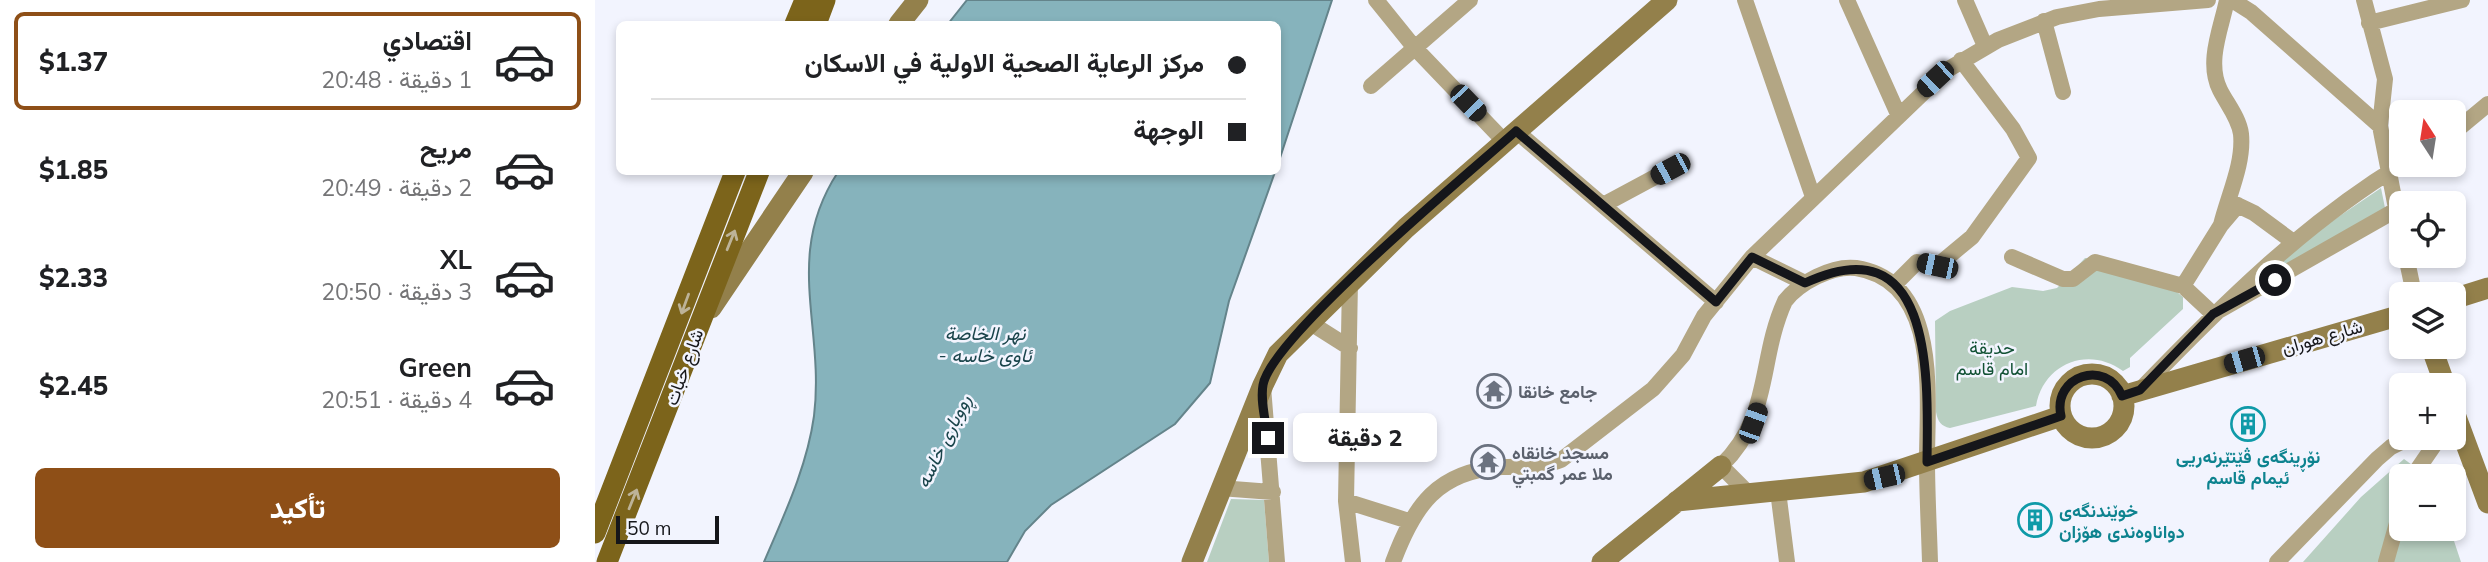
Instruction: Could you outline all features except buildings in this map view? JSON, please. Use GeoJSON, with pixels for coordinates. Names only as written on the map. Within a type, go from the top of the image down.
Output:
{"type":"FeatureCollection","features":[{"type":"Feature","properties":{"kind":"main road"},"geometry":{"type":"LineString","coordinates":[[796,21],[805,0]]}},
{"type":"Feature","properties":{"kind":"main road"},"geometry":{"type":"LineString","coordinates":[[817,21],[825,0]]}},
{"type":"Feature","properties":{"kind":"main road","name":"شارع خبات"},"geometry":{"type":"LineString","coordinates":[[595,533],[734,175]]}},
{"type":"Feature","properties":{"kind":"main road","name":"شارع خبات"},"geometry":{"type":"LineString","coordinates":[[607,562],[758,175]]}},
{"type":"Feature","properties":{"kind":"street"},"geometry":{"type":"LineString","coordinates":[[901,21],[918,0]]}},
{"type":"Feature","properties":{"kind":"street"},"geometry":{"type":"LineString","coordinates":[[1376,0],[1414,47],[1510,136],[1603,205],[1716,302]]}},
{"type":"Feature","properties":{"kind":"street"},"geometry":{"type":"LineString","coordinates":[[1371,86],[1470,0]]}},
{"type":"Feature","properties":{"kind":"street"},"geometry":{"type":"LineString","coordinates":[[1192,562],[1220,488],[1278,354],[1350,281],[1510,136],[1667,0]]}},
{"type":"Feature","properties":{"kind":"street"},"geometry":{"type":"LineString","coordinates":[[1745,0],[1813,198]]}},
{"type":"Feature","properties":{"kind":"street"},"geometry":{"type":"LineString","coordinates":[[1847,0],[1898,114]]}},
{"type":"Feature","properties":{"kind":"street"},"geometry":{"type":"LineString","coordinates":[[1965,0],[1985,46]]}},
{"type":"Feature","properties":{"kind":"street"},"geometry":{"type":"LineString","coordinates":[[1393,562],[1409,521],[1429,497],[1456,479],[1488,469],[1546,465],[1567,456],[1640,401],[1665,377],[1716,302],[1752,257],[1898,114],[1961,60],[1985,46],[2044,21],[2086,10],[2208,0]]}},
{"type":"Feature","properties":{"kind":"street"},"geometry":{"type":"LineString","coordinates":[[2183,286],[2233,202],[2241,137],[2239,124],[2215,79],[2213,68],[2230,0],[2251,12],[2380,126]]}},
{"type":"Feature","properties":{"kind":"street"},"geometry":{"type":"LineString","coordinates":[[2364,0],[2386,86],[2380,126],[2389,151]]}},
{"type":"Feature","properties":{"kind":"street"},"geometry":{"type":"LineString","coordinates":[[2369,23],[2462,0]]}},
{"type":"Feature","properties":{"kind":"street"},"geometry":{"type":"LineString","coordinates":[[2044,21],[2063,92]]}},
{"type":"Feature","properties":{"kind":"street"},"geometry":{"type":"LineString","coordinates":[[1895,284],[1917,262],[1937,266],[1972,237],[2029,158],[2013,129],[1961,60]]}},
{"type":"Feature","properties":{"kind":"street"},"geometry":{"type":"LineString","coordinates":[[2466,122],[2488,104]]}},
{"type":"Feature","properties":{"kind":"street"},"geometry":{"type":"LineString","coordinates":[[1603,205],[1670,169]]}},
{"type":"Feature","properties":{"kind":"street"},"geometry":{"type":"LineString","coordinates":[[2131,393],[2104,376],[2083,375],[2073,380],[2063,391],[2060,401],[2061,416],[2066,425],[2078,434],[2093,438],[2112,430],[2122,417],[2131,393],[2213,314],[2292,241],[2389,172]]}},
{"type":"Feature","properties":{"kind":"street"},"geometry":{"type":"LineString","coordinates":[[700,324],[801,175]]}},
{"type":"Feature","properties":{"kind":"street"},"geometry":{"type":"LineString","coordinates":[[2233,202],[2254,212],[2292,241]]}},
{"type":"Feature","properties":{"kind":"street"},"geometry":{"type":"LineString","coordinates":[[2213,314],[2389,214]]}},
{"type":"Feature","properties":{"kind":"street"},"geometry":{"type":"LineString","coordinates":[[1752,257],[1805,283]]}},
{"type":"Feature","properties":{"kind":"street"},"geometry":{"type":"LineString","coordinates":[[2012,257],[2063,279],[2073,279],[2095,262],[2183,286],[2213,314]]}},
{"type":"Feature","properties":{"kind":"street"},"geometry":{"type":"LineString","coordinates":[[1603,562],[1737,450],[1753,423],[1781,310],[1790,294],[1805,283],[1849,268],[1876,274],[1895,284],[1909,304],[1924,351],[1930,562]]}},
{"type":"Feature","properties":{"kind":"street"},"geometry":{"type":"LineString","coordinates":[[1350,281],[1346,501],[1353,562]]}},
{"type":"Feature","properties":{"kind":"street"},"geometry":{"type":"LineString","coordinates":[[2466,295],[2488,288]]}},
{"type":"Feature","properties":{"kind":"street","name":"شارع هوران"},"geometry":{"type":"LineString","coordinates":[[2131,393],[2389,318]]}},
{"type":"Feature","properties":{"kind":"street"},"geometry":{"type":"LineString","coordinates":[[1309,322],[1350,348]]}},
{"type":"Feature","properties":{"kind":"street"},"geometry":{"type":"LineString","coordinates":[[1263,385],[1277,562]]}},
{"type":"Feature","properties":{"kind":"street"},"geometry":{"type":"LineString","coordinates":[[1677,501],[1864,482],[2061,416]]}},
{"type":"Feature","properties":{"kind":"street"},"geometry":{"type":"LineString","coordinates":[[2466,447],[2488,503]]}},
{"type":"Feature","properties":{"kind":"street"},"geometry":{"type":"LineString","coordinates":[[2277,562],[2389,450]]}},
{"type":"Feature","properties":{"kind":"street"},"geometry":{"type":"LineString","coordinates":[[1721,466],[1749,494]]}},
{"type":"Feature","properties":{"kind":"street"},"geometry":{"type":"LineString","coordinates":[[1220,488],[1273,492]]}},
{"type":"Feature","properties":{"kind":"street"},"geometry":{"type":"LineString","coordinates":[[1778,491],[1787,562]]}},
{"type":"Feature","properties":{"kind":"street"},"geometry":{"type":"LineString","coordinates":[[1346,501],[1409,521]]}},
{"type":"Feature","properties":{"kind":"street"},"geometry":{"type":"LineString","coordinates":[[2386,562],[2392,541]]}},
{"type":"Feature","properties":{"kind":"green space"},"geometry":{"type":"Polygon","coordinates":[[[2381,188],[2385,208],[2252,290],[2307,238],[2381,188]]]}},
{"type":"Feature","properties":{"kind":"green space","name":"حديقة امام قاسم"},"geometry":{"type":"Polygon","coordinates":[[[2085,258],[2125,265],[2162,281],[2183,297],[2183,309],[2130,358],[2130,367],[2123,371],[2109,363],[2096,360],[2069,363],[2048,379],[2040,391],[2036,406],[1950,428],[1942,425],[1936,412],[1935,321],[1950,311],[2012,287],[2043,291],[2057,288],[2085,258]]]}},
{"type":"Feature","properties":{"kind":"green space"},"geometry":{"type":"Polygon","coordinates":[[[2404,459],[2411,464],[2398,464],[2404,459]]]}},
{"type":"Feature","properties":{"kind":"green space"},"geometry":{"type":"Polygon","coordinates":[[[2389,472],[2389,541],[2454,541],[2461,562],[2303,562],[2361,497],[2389,472]]]}},
{"type":"Feature","properties":{"kind":"green space"},"geometry":{"type":"Polygon","coordinates":[[[1231,499],[1264,500],[1269,562],[1207,562],[1231,499]]]}},
{"type":"Feature","properties":{"kind":"water"},"geometry":{"type":"Polygon","coordinates":[[[967,0],[1332,0],[1281,155],[1281,21],[950,21],[967,0]]]}},
{"type":"Feature","properties":{"kind":"water","name":"نهر الخاصة - ئاوی خاسە"},"geometry":{"type":"Polygon","coordinates":[[[836,175],[1274,175],[1229,301],[1210,383],[1175,424],[1051,505],[1025,531],[1007,562],[764,562],[794,490],[811,435],[816,383],[809,262],[813,233],[822,203],[836,175]]]}},
{"type":"Feature","properties":{"kind":"place","name":"جامع خانقا"},"geometry":{"type":"Point","coordinates":[1494,391]}},
{"type":"Feature","properties":{"kind":"place","name":"نۆڕینگەی ڤێتێرنەریی ئیمام قاسم"},"geometry":{"type":"Point","coordinates":[2248,424]}},
{"type":"Feature","properties":{"kind":"place","name":"مسجد خانقاه ملا عمر گمبتي"},"geometry":{"type":"Point","coordinates":[1488,462]}},
{"type":"Feature","properties":{"kind":"place","name":"خوێندنگەی دواناوەندی هۆزان"},"geometry":{"type":"Point","coordinates":[2035,520]}},
{"type":"Feature","properties":{"kind":"route"},"geometry":{"type":"LineString","coordinates":[[1268,438],[1263,385],[1278,354],[1298,331],[1406,228],[1516,131],[1716,302],[1752,257],[1805,283],[1830,272],[1849,268],[1876,274],[1895,284],[1909,304],[1924,351],[1928,398],[1927,462],[2061,416],[2060,401],[2063,391],[2073,380],[2083,375],[2104,376],[2117,386],[2122,396],[2140,390],[2213,314],[2275,280]]}},
{"type":"Feature","properties":{"kind":"water label","name":"ڕووباری خاسە"},"geometry":{"type":"Point","coordinates":[943,441]}}]}
